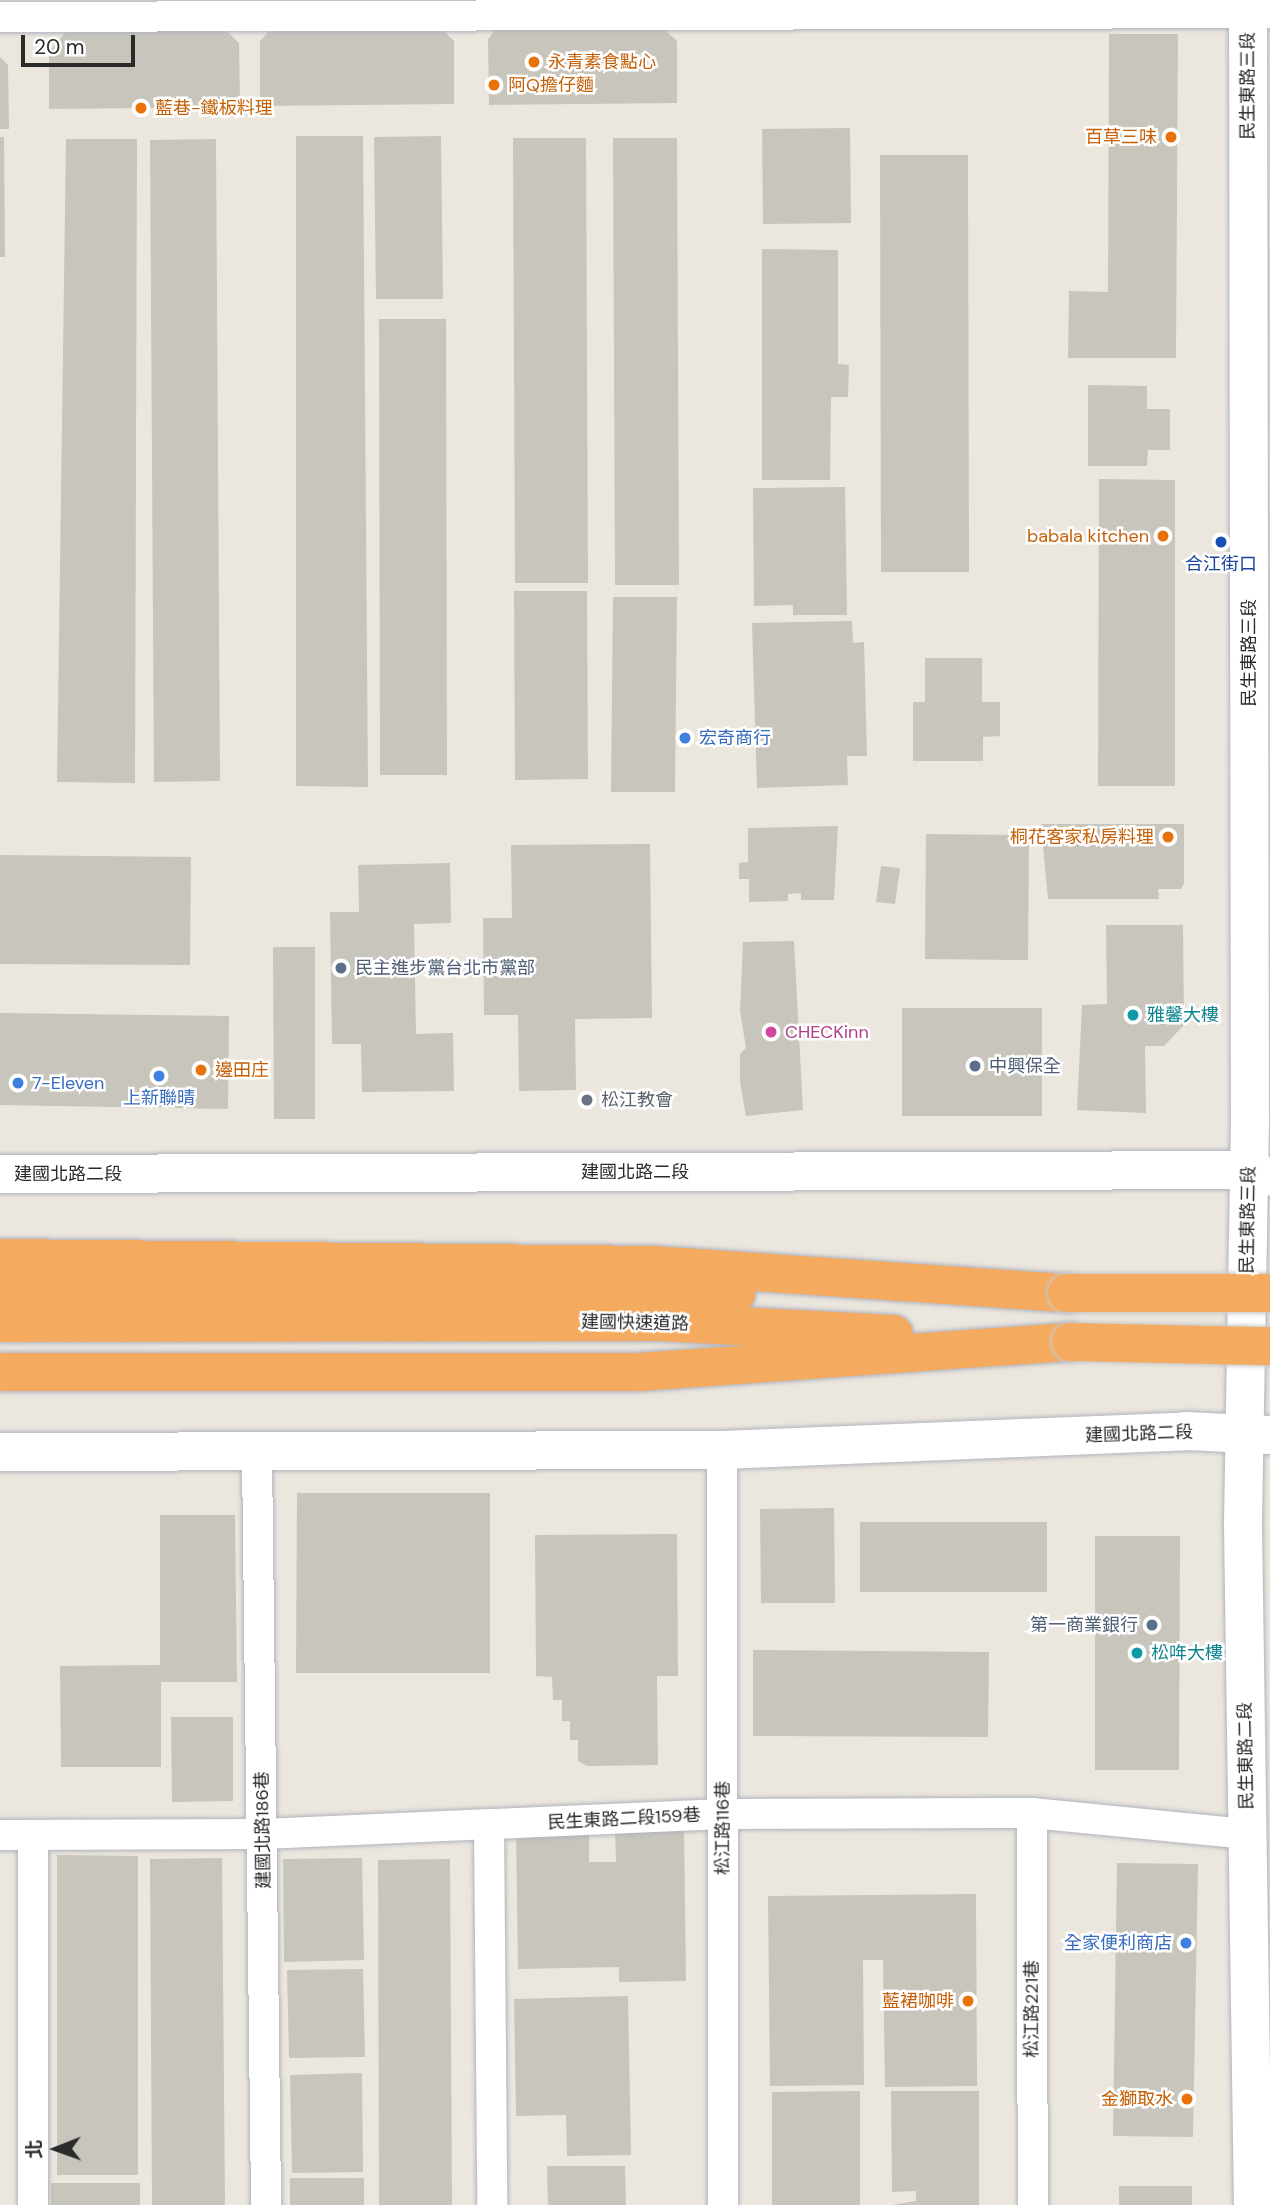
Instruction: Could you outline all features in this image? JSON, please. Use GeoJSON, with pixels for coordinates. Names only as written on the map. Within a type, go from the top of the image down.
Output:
{"type":"FeatureCollection","features":[{"type":"Feature","properties":{"kind":"highway"},"geometry":{"type":"LineString","coordinates":[[0,1258],[653,1265],[1067,1293]]}},
{"type":"Feature","properties":{"kind":"highway","name":"建國快速道路"},"geometry":{"type":"LineString","coordinates":[[0,1290],[1067,1293],[1258,1300]]}},
{"type":"Feature","properties":{"kind":"highway","name":"建國快速道路"},"geometry":{"type":"LineString","coordinates":[[0,1323],[658,1322],[1071,1342],[1270,1346]]}},
{"type":"Feature","properties":{"kind":"highway"},"geometry":{"type":"LineString","coordinates":[[0,1372],[638,1372],[1071,1342]]}},
{"type":"Feature","properties":{"kind":"street"},"geometry":{"type":"LineString","coordinates":[[0,16],[1255,8]]}},
{"type":"Feature","properties":{"kind":"street","name":"民生東路三段"},"geometry":{"type":"LineString","coordinates":[[1255,8],[1260,1174],[1258,1300]]}},
{"type":"Feature","properties":{"kind":"street","name":"建國北路二段"},"geometry":{"type":"LineString","coordinates":[[0,1174],[1260,1174]]}},
{"type":"Feature","properties":{"kind":"street","name":"民生東路二段"},"geometry":{"type":"LineString","coordinates":[[1253,2205],[1248,1833],[1258,1435],[1258,1300]]}},
{"type":"Feature","properties":{"kind":"street","name":"建國北路二段"},"geometry":{"type":"LineString","coordinates":[[0,1452],[257,1454],[722,1450],[1186,1431],[1258,1435]]}},
{"type":"Feature","properties":{"kind":"street","name":"松江路116巷"},"geometry":{"type":"LineString","coordinates":[[722,1450],[723,2205]]}},
{"type":"Feature","properties":{"kind":"street","name":"建國北路186巷"},"geometry":{"type":"LineString","coordinates":[[257,1454],[266,2205]]}},
{"type":"Feature","properties":{"kind":"street","name":"民生東路二段159巷"},"geometry":{"type":"LineString","coordinates":[[0,1835],[33,1837],[263,1834],[723,1814],[1032,1813],[1248,1833]]}},
{"type":"Feature","properties":{"kind":"street","name":"松江路221巷"},"geometry":{"type":"LineString","coordinates":[[1032,1813],[1032,2205]]}},
{"type":"Feature","properties":{"kind":"street"},"geometry":{"type":"LineString","coordinates":[[489,1825],[492,2205]]}},
{"type":"Feature","properties":{"kind":"street"},"geometry":{"type":"LineString","coordinates":[[33,1837],[33,2205]]}},
{"type":"Feature","properties":{"kind":"building"},"geometry":{"type":"Polygon","coordinates":[[[431,19],[454,41],[454,104],[260,106],[260,41],[278,21],[431,19]]]}},
{"type":"Feature","properties":{"kind":"building"},"geometry":{"type":"Polygon","coordinates":[[[217,22],[239,43],[240,107],[49,109],[49,52],[73,24],[217,22]]]}},
{"type":"Feature","properties":{"kind":"building"},"geometry":{"type":"Polygon","coordinates":[[[656,22],[677,41],[677,103],[489,105],[488,39],[500,24],[656,22]]]}},
{"type":"Feature","properties":{"kind":"building"},"geometry":{"type":"Polygon","coordinates":[[[1109,34],[1178,34],[1176,358],[1068,358],[1069,291],[1108,292],[1109,34]]]}},
{"type":"Feature","properties":{"kind":"building"},"geometry":{"type":"Polygon","coordinates":[[[0,57],[8,65],[9,129],[0,129],[0,57]]]}},
{"type":"Feature","properties":{"kind":"building"},"geometry":{"type":"Polygon","coordinates":[[[850,128],[851,223],[763,224],[762,129],[850,128]]]}},
{"type":"Feature","properties":{"kind":"building"},"geometry":{"type":"Polygon","coordinates":[[[296,136],[363,136],[368,787],[296,786],[296,136]]]}},
{"type":"Feature","properties":{"kind":"building"},"geometry":{"type":"Polygon","coordinates":[[[441,136],[443,299],[376,299],[374,137],[441,136]]]}},
{"type":"Feature","properties":{"kind":"building"},"geometry":{"type":"Polygon","coordinates":[[[0,137],[4,137],[5,257],[0,257],[0,137]]]}},
{"type":"Feature","properties":{"kind":"building"},"geometry":{"type":"Polygon","coordinates":[[[513,138],[586,138],[588,583],[515,583],[513,138]]]}},
{"type":"Feature","properties":{"kind":"building"},"geometry":{"type":"Polygon","coordinates":[[[613,138],[677,138],[679,585],[615,585],[613,138]]]}},
{"type":"Feature","properties":{"kind":"building"},"geometry":{"type":"Polygon","coordinates":[[[66,139],[137,139],[135,783],[57,782],[66,139]]]}},
{"type":"Feature","properties":{"kind":"building"},"geometry":{"type":"Polygon","coordinates":[[[216,139],[220,781],[154,782],[150,140],[216,139]]]}},
{"type":"Feature","properties":{"kind":"building"},"geometry":{"type":"Polygon","coordinates":[[[880,155],[968,155],[969,572],[881,572],[880,155]]]}},
{"type":"Feature","properties":{"kind":"building"},"geometry":{"type":"Polygon","coordinates":[[[762,249],[838,250],[838,364],[849,365],[848,397],[831,397],[830,480],[762,480],[762,249]]]}},
{"type":"Feature","properties":{"kind":"building"},"geometry":{"type":"Polygon","coordinates":[[[379,319],[446,319],[447,775],[380,775],[379,319]]]}},
{"type":"Feature","properties":{"kind":"building"},"geometry":{"type":"Polygon","coordinates":[[[1088,385],[1147,386],[1147,409],[1170,409],[1170,450],[1148,450],[1147,466],[1088,466],[1088,385]]]}},
{"type":"Feature","properties":{"kind":"building"},"geometry":{"type":"Polygon","coordinates":[[[1099,479],[1175,480],[1175,786],[1098,786],[1099,479]]]}},
{"type":"Feature","properties":{"kind":"building"},"geometry":{"type":"Polygon","coordinates":[[[845,487],[847,615],[793,615],[793,605],[754,606],[753,488],[845,487]]]}},
{"type":"Feature","properties":{"kind":"building"},"geometry":{"type":"Polygon","coordinates":[[[514,591],[587,591],[588,779],[515,780],[514,591]]]}},
{"type":"Feature","properties":{"kind":"building"},"geometry":{"type":"Polygon","coordinates":[[[613,597],[677,597],[675,792],[611,792],[613,597]]]}},
{"type":"Feature","properties":{"kind":"building"},"geometry":{"type":"Polygon","coordinates":[[[852,621],[853,643],[864,642],[867,756],[847,756],[848,785],[757,788],[752,623],[852,621]]]}},
{"type":"Feature","properties":{"kind":"building"},"geometry":{"type":"Polygon","coordinates":[[[925,658],[982,658],[982,702],[1000,702],[1000,736],[983,737],[983,761],[913,761],[913,702],[925,702],[925,658]]]}},
{"type":"Feature","properties":{"kind":"building"},"geometry":{"type":"Polygon","coordinates":[[[1041,824],[1184,824],[1184,883],[1181,889],[1158,889],[1159,899],[1048,899],[1041,824]]]}},
{"type":"Feature","properties":{"kind":"building"},"geometry":{"type":"Polygon","coordinates":[[[838,826],[834,900],[801,900],[801,893],[788,894],[788,901],[749,902],[749,879],[739,879],[739,863],[748,862],[748,828],[838,826]]]}},
{"type":"Feature","properties":{"kind":"building"},"geometry":{"type":"Polygon","coordinates":[[[926,834],[1029,835],[1028,960],[925,959],[926,834]]]}},
{"type":"Feature","properties":{"kind":"building"},"geometry":{"type":"Polygon","coordinates":[[[650,844],[652,1018],[575,1019],[576,1090],[519,1091],[518,1015],[484,1015],[483,918],[512,918],[511,845],[650,844]]]}},
{"type":"Feature","properties":{"kind":"building"},"geometry":{"type":"Polygon","coordinates":[[[0,855],[191,857],[190,965],[0,964],[0,855]]]}},
{"type":"Feature","properties":{"kind":"building"},"geometry":{"type":"Polygon","coordinates":[[[450,863],[451,923],[414,924],[416,1034],[453,1033],[454,1091],[362,1092],[361,1044],[332,1044],[330,912],[359,912],[358,865],[450,863]]]}},
{"type":"Feature","properties":{"kind":"building"},"geometry":{"type":"Polygon","coordinates":[[[881,866],[900,868],[895,904],[876,902],[881,866]]]}},
{"type":"Feature","properties":{"kind":"building","name":"雅馨大樓"},"geometry":{"type":"Polygon","coordinates":[[[1106,925],[1183,925],[1184,1025],[1164,1046],[1145,1046],[1146,1113],[1077,1110],[1082,1005],[1107,1004],[1106,925]]]}},
{"type":"Feature","properties":{"kind":"building","name":"CHECKinn"},"geometry":{"type":"Polygon","coordinates":[[[794,941],[803,1110],[746,1116],[740,1082],[740,1054],[746,1048],[740,1011],[743,942],[794,941]]]}},
{"type":"Feature","properties":{"kind":"building"},"geometry":{"type":"Polygon","coordinates":[[[273,947],[315,947],[315,1119],[274,1119],[273,947]]]}},
{"type":"Feature","properties":{"kind":"building"},"geometry":{"type":"Polygon","coordinates":[[[902,1008],[1042,1008],[1042,1116],[902,1116],[902,1008]]]}},
{"type":"Feature","properties":{"kind":"building"},"geometry":{"type":"Polygon","coordinates":[[[0,1013],[229,1016],[228,1109],[0,1105],[0,1013]]]}},
{"type":"Feature","properties":{"kind":"building"},"geometry":{"type":"Polygon","coordinates":[[[297,1493],[490,1493],[490,1673],[296,1673],[297,1493]]]}},
{"type":"Feature","properties":{"kind":"building"},"geometry":{"type":"Polygon","coordinates":[[[834,1508],[835,1603],[761,1603],[760,1509],[834,1508]]]}},
{"type":"Feature","properties":{"kind":"building"},"geometry":{"type":"Polygon","coordinates":[[[160,1515],[235,1515],[237,1682],[161,1682],[161,1767],[61,1767],[60,1666],[160,1665],[160,1515]]]}},
{"type":"Feature","properties":{"kind":"building"},"geometry":{"type":"Polygon","coordinates":[[[860,1522],[1047,1522],[1047,1592],[860,1592],[860,1522]]]}},
{"type":"Feature","properties":{"kind":"building"},"geometry":{"type":"Polygon","coordinates":[[[677,1534],[678,1676],[657,1676],[658,1765],[587,1766],[578,1761],[578,1740],[570,1740],[570,1721],[562,1721],[562,1700],[553,1700],[552,1677],[536,1676],[535,1535],[677,1534]]]}},
{"type":"Feature","properties":{"kind":"building","name":"松哖大樓"},"geometry":{"type":"Polygon","coordinates":[[[1095,1536],[1180,1536],[1179,1770],[1095,1770],[1095,1536]]]}},
{"type":"Feature","properties":{"kind":"building"},"geometry":{"type":"Polygon","coordinates":[[[753,1650],[989,1652],[988,1737],[753,1736],[753,1650]]]}},
{"type":"Feature","properties":{"kind":"building"},"geometry":{"type":"Polygon","coordinates":[[[171,1717],[233,1717],[233,1801],[172,1802],[171,1717]]]}},
{"type":"Feature","properties":{"kind":"building"},"geometry":{"type":"Polygon","coordinates":[[[684,1829],[686,1981],[619,1982],[619,1967],[518,1969],[516,1833],[589,1832],[589,1862],[616,1862],[615,1830],[684,1829]]]}},
{"type":"Feature","properties":{"kind":"building"},"geometry":{"type":"Polygon","coordinates":[[[57,1855],[138,1856],[138,2175],[57,2175],[57,1855]]]}},
{"type":"Feature","properties":{"kind":"building"},"geometry":{"type":"Polygon","coordinates":[[[222,1858],[225,2205],[152,2205],[150,1859],[222,1858]]]}},
{"type":"Feature","properties":{"kind":"building"},"geometry":{"type":"Polygon","coordinates":[[[362,1858],[364,1960],[284,1962],[283,1859],[362,1858]]]}},
{"type":"Feature","properties":{"kind":"building"},"geometry":{"type":"Polygon","coordinates":[[[450,1859],[452,2205],[379,2205],[378,1860],[450,1859]]]}},
{"type":"Feature","properties":{"kind":"building"},"geometry":{"type":"Polygon","coordinates":[[[1117,1863],[1198,1864],[1193,2137],[1113,2136],[1117,1863]]]}},
{"type":"Feature","properties":{"kind":"building"},"geometry":{"type":"Polygon","coordinates":[[[976,1894],[977,2086],[885,2087],[883,1960],[863,1960],[864,2085],[770,2086],[768,1896],[976,1894]]]}},
{"type":"Feature","properties":{"kind":"building"},"geometry":{"type":"Polygon","coordinates":[[[363,1969],[365,2057],[289,2058],[287,1970],[363,1969]]]}},
{"type":"Feature","properties":{"kind":"building"},"geometry":{"type":"Polygon","coordinates":[[[628,1996],[631,2155],[567,2156],[566,2115],[516,2116],[514,1999],[628,1996]]]}},
{"type":"Feature","properties":{"kind":"building"},"geometry":{"type":"Polygon","coordinates":[[[362,2073],[363,2172],[292,2173],[290,2075],[362,2073]]]}},
{"type":"Feature","properties":{"kind":"building"},"geometry":{"type":"Polygon","coordinates":[[[860,2091],[860,2205],[772,2205],[772,2092],[860,2091]]]}},
{"type":"Feature","properties":{"kind":"building"},"geometry":{"type":"Polygon","coordinates":[[[891,2091],[979,2091],[979,2205],[892,2205],[916,2201],[916,2191],[892,2192],[891,2091]]]}},
{"type":"Feature","properties":{"kind":"building"},"geometry":{"type":"Polygon","coordinates":[[[547,2166],[625,2166],[626,2205],[548,2205],[547,2166]]]}},
{"type":"Feature","properties":{"kind":"building"},"geometry":{"type":"Polygon","coordinates":[[[290,2178],[364,2178],[364,2205],[290,2205],[290,2178]]]}},
{"type":"Feature","properties":{"kind":"building"},"geometry":{"type":"Polygon","coordinates":[[[51,2183],[140,2183],[140,2205],[51,2205],[51,2183]]]}},
{"type":"Feature","properties":{"kind":"building"},"geometry":{"type":"Polygon","coordinates":[[[1119,2186],[1192,2186],[1192,2205],[1119,2205],[1119,2186]]]}},
{"type":"Feature","properties":{"kind":"place","name":"永青素食點心"},"geometry":{"type":"Point","coordinates":[534,62]}},
{"type":"Feature","properties":{"kind":"place","name":"阿Q擔仔麵"},"geometry":{"type":"Point","coordinates":[494,85]}},
{"type":"Feature","properties":{"kind":"place","name":"藍巷-鐵板料理"},"geometry":{"type":"Point","coordinates":[141,108]}},
{"type":"Feature","properties":{"kind":"place","name":"百草三味"},"geometry":{"type":"Point","coordinates":[1171,137]}},
{"type":"Feature","properties":{"kind":"place","name":"babala kitchen"},"geometry":{"type":"Point","coordinates":[1163,536]}},
{"type":"Feature","properties":{"kind":"place","name":"合江街口"},"geometry":{"type":"Point","coordinates":[1221,542]}},
{"type":"Feature","properties":{"kind":"place","name":"宏奇商行"},"geometry":{"type":"Point","coordinates":[685,738]}},
{"type":"Feature","properties":{"kind":"place","name":"桐花客家私房料理"},"geometry":{"type":"Point","coordinates":[1168,837]}},
{"type":"Feature","properties":{"kind":"place","name":"民主進步黨台北市黨部"},"geometry":{"type":"Point","coordinates":[341,968]}},
{"type":"Feature","properties":{"kind":"place","name":"雅馨大樓"},"geometry":{"type":"Point","coordinates":[1133,1015]}},
{"type":"Feature","properties":{"kind":"place","name":"CHECKinn"},"geometry":{"type":"Point","coordinates":[771,1032]}},
{"type":"Feature","properties":{"kind":"place","name":"中興保全"},"geometry":{"type":"Point","coordinates":[975,1066]}},
{"type":"Feature","properties":{"kind":"place","name":"邊田庄"},"geometry":{"type":"Point","coordinates":[201,1070]}},
{"type":"Feature","properties":{"kind":"place","name":"上新聯晴"},"geometry":{"type":"Point","coordinates":[159,1076]}},
{"type":"Feature","properties":{"kind":"place","name":"7-Eleven"},"geometry":{"type":"Point","coordinates":[18,1083]}},
{"type":"Feature","properties":{"kind":"place","name":"松江教會"},"geometry":{"type":"Point","coordinates":[587,1100]}},
{"type":"Feature","properties":{"kind":"place","name":"第一商業銀行"},"geometry":{"type":"Point","coordinates":[1152,1625]}},
{"type":"Feature","properties":{"kind":"place","name":"松哖大樓"},"geometry":{"type":"Point","coordinates":[1137,1653]}},
{"type":"Feature","properties":{"kind":"place","name":"全家便利商店"},"geometry":{"type":"Point","coordinates":[1186,1943]}},
{"type":"Feature","properties":{"kind":"place","name":"藍裙咖啡"},"geometry":{"type":"Point","coordinates":[968,2001]}},
{"type":"Feature","properties":{"kind":"place","name":"金獅取水"},"geometry":{"type":"Point","coordinates":[1187,2099]}}]}
